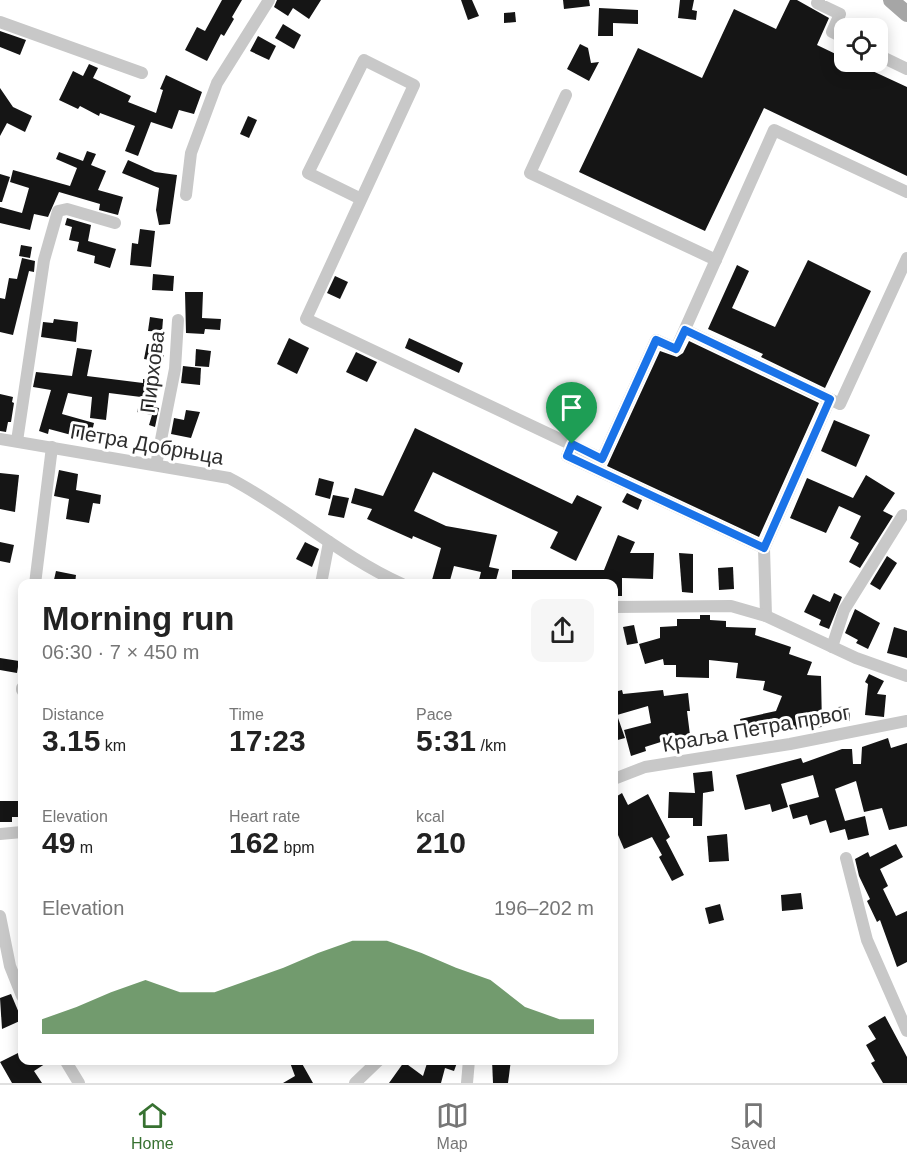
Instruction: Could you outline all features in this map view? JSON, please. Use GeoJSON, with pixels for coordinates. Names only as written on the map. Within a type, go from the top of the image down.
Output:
{"type":"FeatureCollection","features":[{"type":"Feature","properties":{"kind":"main road"},"geometry":{"type":"LineString","coordinates":[[891,0],[907,14]]}},
{"type":"Feature","properties":{"kind":"street"},"geometry":{"type":"LineString","coordinates":[[186,195],[191,153],[218,83],[269,0]]}},
{"type":"Feature","properties":{"kind":"street"},"geometry":{"type":"LineString","coordinates":[[819,0],[818,3],[840,14],[838,18]]}},
{"type":"Feature","properties":{"kind":"street"},"geometry":{"type":"LineString","coordinates":[[0,22],[142,73]]}},
{"type":"Feature","properties":{"kind":"street"},"geometry":{"type":"LineString","coordinates":[[361,199],[309,173],[364,60],[414,85],[306,319],[602,459],[656,340],[676,349],[774,130],[907,192]]}},
{"type":"Feature","properties":{"kind":"street"},"geometry":{"type":"LineString","coordinates":[[888,60],[907,69]]}},
{"type":"Feature","properties":{"kind":"street"},"geometry":{"type":"LineString","coordinates":[[566,95],[530,173],[716,260]]}},
{"type":"Feature","properties":{"kind":"street"},"geometry":{"type":"LineString","coordinates":[[17,441],[44,260],[58,211],[67,209],[115,223]]}},
{"type":"Feature","properties":{"kind":"street"},"geometry":{"type":"LineString","coordinates":[[685,330],[840,404],[907,258]]}},
{"type":"Feature","properties":{"kind":"street","name":"Пирхова"},"geometry":{"type":"LineString","coordinates":[[156,465],[176,369],[178,320]]}},
{"type":"Feature","properties":{"kind":"street"},"geometry":{"type":"LineString","coordinates":[[766,616],[764,548],[830,399]]}},
{"type":"Feature","properties":{"kind":"street","name":"Петра Добрњца"},"geometry":{"type":"LineString","coordinates":[[0,439],[229,478],[329,542],[376,578]]}},
{"type":"Feature","properties":{"kind":"street"},"geometry":{"type":"LineString","coordinates":[[572,444],[567,456],[764,548]]}},
{"type":"Feature","properties":{"kind":"street"},"geometry":{"type":"LineString","coordinates":[[36,579],[52,447]]}},
{"type":"Feature","properties":{"kind":"street"},"geometry":{"type":"LineString","coordinates":[[832,647],[844,610],[903,515]]}},
{"type":"Feature","properties":{"kind":"street"},"geometry":{"type":"LineString","coordinates":[[322,579],[329,542]]}},
{"type":"Feature","properties":{"kind":"street"},"geometry":{"type":"LineString","coordinates":[[618,607],[731,606],[766,616],[832,647],[907,676]]}},
{"type":"Feature","properties":{"kind":"street","name":"Краља Петра првог"},"geometry":{"type":"LineString","coordinates":[[618,777],[645,766],[790,744],[907,721]]}},
{"type":"Feature","properties":{"kind":"street"},"geometry":{"type":"LineString","coordinates":[[0,834],[18,832]]}},
{"type":"Feature","properties":{"kind":"street"},"geometry":{"type":"LineString","coordinates":[[846,858],[867,940],[907,1031]]}},
{"type":"Feature","properties":{"kind":"street"},"geometry":{"type":"LineString","coordinates":[[0,916],[10,966],[18,986]]}},
{"type":"Feature","properties":{"kind":"street"},"geometry":{"type":"LineString","coordinates":[[68,1065],[79,1083]]}},
{"type":"Feature","properties":{"kind":"street"},"geometry":{"type":"LineString","coordinates":[[355,1083],[374,1065]]}},
{"type":"Feature","properties":{"kind":"street"},"geometry":{"type":"LineString","coordinates":[[467,1083],[469,1065]]}},
{"type":"Feature","properties":{"kind":"building"},"geometry":{"type":"Polygon","coordinates":[[[222,0],[242,0],[232,17],[234,19],[224,36],[221,34],[207,61],[185,50],[197,27],[205,31],[222,0]]]}},
{"type":"Feature","properties":{"kind":"building"},"geometry":{"type":"Polygon","coordinates":[[[277,0],[321,0],[309,19],[293,8],[288,16],[274,7],[277,0]]]}},
{"type":"Feature","properties":{"kind":"building"},"geometry":{"type":"Polygon","coordinates":[[[461,0],[472,0],[479,16],[468,20],[461,0]]]}},
{"type":"Feature","properties":{"kind":"building"},"geometry":{"type":"Polygon","coordinates":[[[563,0],[589,0],[590,6],[564,9],[563,0]]]}},
{"type":"Feature","properties":{"kind":"building"},"geometry":{"type":"Polygon","coordinates":[[[680,0],[694,0],[692,10],[697,11],[696,20],[678,18],[680,0]]]}},
{"type":"Feature","properties":{"kind":"building"},"geometry":{"type":"Polygon","coordinates":[[[790,0],[797,0],[829,18],[817,45],[834,53],[834,72],[875,72],[907,87],[907,176],[764,108],[705,231],[579,172],[638,48],[702,78],[734,9],[776,29],[790,0]]]}},
{"type":"Feature","properties":{"kind":"building"},"geometry":{"type":"Polygon","coordinates":[[[599,8],[638,10],[638,24],[613,23],[613,36],[598,36],[599,8]]]}},
{"type":"Feature","properties":{"kind":"building"},"geometry":{"type":"Polygon","coordinates":[[[515,12],[516,22],[504,23],[504,13],[515,12]]]}},
{"type":"Feature","properties":{"kind":"building"},"geometry":{"type":"Polygon","coordinates":[[[283,24],[301,35],[294,49],[275,38],[283,24]]]}},
{"type":"Feature","properties":{"kind":"building"},"geometry":{"type":"Polygon","coordinates":[[[0,31],[26,40],[20,55],[0,47],[0,31]]]}},
{"type":"Feature","properties":{"kind":"building"},"geometry":{"type":"Polygon","coordinates":[[[258,36],[276,46],[269,60],[250,51],[258,36]]]}},
{"type":"Feature","properties":{"kind":"building"},"geometry":{"type":"Polygon","coordinates":[[[580,44],[588,48],[591,63],[599,62],[589,81],[567,69],[580,44]]]}},
{"type":"Feature","properties":{"kind":"building"},"geometry":{"type":"Polygon","coordinates":[[[89,64],[98,68],[93,78],[131,96],[128,102],[156,113],[163,90],[160,89],[166,75],[202,92],[194,114],[179,110],[172,129],[151,122],[138,156],[125,151],[135,126],[100,113],[99,116],[80,106],[78,109],[59,100],[73,71],[83,76],[89,64]]]}},
{"type":"Feature","properties":{"kind":"building"},"geometry":{"type":"Polygon","coordinates":[[[0,88],[13,107],[32,116],[25,132],[7,123],[0,136],[0,88]]]}},
{"type":"Feature","properties":{"kind":"building"},"geometry":{"type":"Polygon","coordinates":[[[248,116],[257,120],[249,138],[240,134],[248,116]]]}},
{"type":"Feature","properties":{"kind":"building"},"geometry":{"type":"Polygon","coordinates":[[[87,151],[96,154],[91,165],[106,171],[98,190],[123,197],[118,215],[99,210],[100,204],[59,192],[48,217],[34,214],[30,230],[0,223],[0,207],[22,213],[29,188],[10,182],[13,170],[70,186],[77,168],[56,159],[59,152],[83,161],[87,151]]]}},
{"type":"Feature","properties":{"kind":"building"},"geometry":{"type":"Polygon","coordinates":[[[128,160],[155,172],[177,175],[170,224],[159,225],[156,210],[159,188],[122,173],[128,160]]]}},
{"type":"Feature","properties":{"kind":"building"},"geometry":{"type":"Polygon","coordinates":[[[0,174],[10,177],[2,202],[0,202],[0,174]]]}},
{"type":"Feature","properties":{"kind":"building"},"geometry":{"type":"Polygon","coordinates":[[[67,218],[91,225],[88,241],[116,249],[110,268],[94,263],[95,256],[77,251],[79,242],[69,240],[72,227],[65,225],[67,218]]]}},
{"type":"Feature","properties":{"kind":"building"},"geometry":{"type":"Polygon","coordinates":[[[140,229],[155,231],[151,267],[130,265],[132,243],[138,244],[140,229]]]}},
{"type":"Feature","properties":{"kind":"building"},"geometry":{"type":"Polygon","coordinates":[[[21,245],[32,247],[30,258],[19,256],[21,245]]]}},
{"type":"Feature","properties":{"kind":"building"},"geometry":{"type":"Polygon","coordinates":[[[22,258],[35,261],[34,272],[29,271],[13,335],[0,332],[0,298],[5,299],[9,278],[17,279],[22,258]]]}},
{"type":"Feature","properties":{"kind":"building"},"geometry":{"type":"Polygon","coordinates":[[[808,260],[871,291],[825,388],[761,357],[763,354],[708,329],[737,265],[749,271],[732,308],[775,327],[808,260]]]}},
{"type":"Feature","properties":{"kind":"building"},"geometry":{"type":"Polygon","coordinates":[[[153,274],[174,276],[173,291],[152,290],[153,274]]]}},
{"type":"Feature","properties":{"kind":"building"},"geometry":{"type":"Polygon","coordinates":[[[335,276],[348,282],[340,299],[327,293],[335,276]]]}},
{"type":"Feature","properties":{"kind":"building"},"geometry":{"type":"Polygon","coordinates":[[[185,292],[203,292],[202,318],[221,319],[220,330],[205,329],[204,334],[186,333],[185,292]]]}},
{"type":"Feature","properties":{"kind":"building"},"geometry":{"type":"Polygon","coordinates":[[[150,317],[163,319],[162,332],[148,331],[150,317]]]}},
{"type":"Feature","properties":{"kind":"building"},"geometry":{"type":"Polygon","coordinates":[[[54,319],[78,322],[76,342],[41,337],[43,322],[53,323],[54,319]]]}},
{"type":"Feature","properties":{"kind":"building"},"geometry":{"type":"Polygon","coordinates":[[[289,338],[309,348],[297,374],[277,364],[289,338]]]}},
{"type":"Feature","properties":{"kind":"building"},"geometry":{"type":"Polygon","coordinates":[[[409,338],[463,363],[459,373],[405,348],[409,338]]]}},
{"type":"Feature","properties":{"kind":"building"},"geometry":{"type":"Polygon","coordinates":[[[689,341],[819,403],[759,537],[607,466],[660,351],[677,357],[683,353],[689,341]]]}},
{"type":"Feature","properties":{"kind":"building"},"geometry":{"type":"Polygon","coordinates":[[[147,344],[165,346],[163,362],[144,359],[147,344]]]}},
{"type":"Feature","properties":{"kind":"building"},"geometry":{"type":"Polygon","coordinates":[[[77,348],[92,350],[87,376],[143,383],[143,379],[157,380],[153,410],[154,407],[159,408],[155,427],[149,425],[152,415],[137,412],[141,397],[109,393],[106,420],[90,418],[92,397],[68,393],[62,414],[94,423],[90,440],[49,429],[48,434],[39,431],[51,390],[33,387],[36,372],[72,376],[77,348]]]}},
{"type":"Feature","properties":{"kind":"building"},"geometry":{"type":"Polygon","coordinates":[[[196,349],[211,351],[209,367],[195,366],[196,349]]]}},
{"type":"Feature","properties":{"kind":"building"},"geometry":{"type":"Polygon","coordinates":[[[356,352],[377,362],[367,382],[346,372],[356,352]]]}},
{"type":"Feature","properties":{"kind":"building"},"geometry":{"type":"Polygon","coordinates":[[[183,366],[201,368],[200,385],[181,383],[183,366]]]}},
{"type":"Feature","properties":{"kind":"building"},"geometry":{"type":"Polygon","coordinates":[[[0,394],[13,397],[12,402],[14,403],[11,422],[8,422],[6,432],[0,431],[0,394]]]}},
{"type":"Feature","properties":{"kind":"building"},"geometry":{"type":"Polygon","coordinates":[[[186,410],[200,412],[191,438],[171,434],[174,418],[184,420],[186,410]]]}},
{"type":"Feature","properties":{"kind":"building"},"geometry":{"type":"Polygon","coordinates":[[[834,420],[870,435],[856,467],[821,451],[834,420]]]}},
{"type":"Feature","properties":{"kind":"building"},"geometry":{"type":"Polygon","coordinates":[[[415,428],[572,504],[577,495],[602,507],[576,561],[550,548],[558,532],[433,472],[414,511],[446,526],[497,535],[489,567],[499,569],[496,579],[479,579],[481,572],[454,566],[450,579],[432,579],[441,548],[413,536],[412,539],[367,519],[372,509],[351,503],[355,488],[383,496],[415,428]]]}},
{"type":"Feature","properties":{"kind":"building"},"geometry":{"type":"Polygon","coordinates":[[[59,470],[78,474],[76,490],[101,495],[100,504],[93,503],[89,523],[66,519],[69,499],[54,496],[59,470]]]}},
{"type":"Feature","properties":{"kind":"building"},"geometry":{"type":"Polygon","coordinates":[[[0,473],[19,475],[15,512],[0,509],[0,473]]]}},
{"type":"Feature","properties":{"kind":"building"},"geometry":{"type":"Polygon","coordinates":[[[866,475],[895,493],[883,511],[893,516],[860,568],[849,562],[859,543],[850,538],[861,516],[839,506],[826,533],[790,518],[807,478],[853,498],[866,475]]]}},
{"type":"Feature","properties":{"kind":"building"},"geometry":{"type":"Polygon","coordinates":[[[319,478],[334,482],[330,499],[315,495],[319,478]]]}},
{"type":"Feature","properties":{"kind":"building"},"geometry":{"type":"Polygon","coordinates":[[[627,493],[642,500],[638,510],[622,502],[627,493]]]}},
{"type":"Feature","properties":{"kind":"building"},"geometry":{"type":"Polygon","coordinates":[[[333,495],[349,498],[344,518],[328,515],[333,495]]]}},
{"type":"Feature","properties":{"kind":"building"},"geometry":{"type":"Polygon","coordinates":[[[618,535],[635,542],[630,553],[654,553],[653,579],[622,578],[622,596],[618,596],[618,579],[512,579],[512,570],[604,570],[618,535]]]}},
{"type":"Feature","properties":{"kind":"building"},"geometry":{"type":"Polygon","coordinates":[[[0,542],[14,545],[10,563],[0,561],[0,542]]]}},
{"type":"Feature","properties":{"kind":"building"},"geometry":{"type":"Polygon","coordinates":[[[305,542],[319,549],[312,567],[296,559],[305,542]]]}},
{"type":"Feature","properties":{"kind":"building"},"geometry":{"type":"Polygon","coordinates":[[[679,553],[693,554],[693,593],[682,592],[679,553]]]}},
{"type":"Feature","properties":{"kind":"building"},"geometry":{"type":"Polygon","coordinates":[[[887,556],[897,563],[880,590],[870,584],[887,556]]]}},
{"type":"Feature","properties":{"kind":"building"},"geometry":{"type":"Polygon","coordinates":[[[733,567],[734,589],[719,590],[718,568],[733,567]]]}},
{"type":"Feature","properties":{"kind":"building"},"geometry":{"type":"Polygon","coordinates":[[[56,571],[76,575],[76,579],[54,579],[56,571]]]}},
{"type":"Feature","properties":{"kind":"building"},"geometry":{"type":"Polygon","coordinates":[[[834,593],[842,597],[829,629],[819,625],[821,620],[804,612],[813,594],[830,602],[834,593]]]}},
{"type":"Feature","properties":{"kind":"building"},"geometry":{"type":"Polygon","coordinates":[[[855,609],[880,623],[868,649],[856,643],[858,640],[845,633],[855,609]]]}},
{"type":"Feature","properties":{"kind":"building"},"geometry":{"type":"Polygon","coordinates":[[[700,615],[710,615],[710,620],[726,621],[726,627],[756,628],[755,635],[791,647],[789,654],[812,662],[807,675],[821,676],[822,727],[788,730],[787,723],[743,732],[740,719],[776,711],[782,696],[763,690],[765,681],[736,678],[738,663],[709,660],[709,678],[676,677],[676,665],[664,665],[663,659],[645,664],[639,644],[660,638],[660,627],[677,626],[677,619],[700,619],[700,615]]]}},
{"type":"Feature","properties":{"kind":"building"},"geometry":{"type":"Polygon","coordinates":[[[634,625],[638,643],[627,645],[623,627],[634,625]]]}},
{"type":"Feature","properties":{"kind":"building"},"geometry":{"type":"Polygon","coordinates":[[[894,627],[907,631],[907,658],[887,653],[894,627]]]}},
{"type":"Feature","properties":{"kind":"building"},"geometry":{"type":"Polygon","coordinates":[[[0,658],[18,661],[17,673],[0,670],[0,658]]]}},
{"type":"Feature","properties":{"kind":"building"},"geometry":{"type":"Polygon","coordinates":[[[869,674],[884,681],[877,694],[886,695],[884,717],[865,715],[868,684],[865,682],[869,674]]]}},
{"type":"Feature","properties":{"kind":"building"},"geometry":{"type":"Polygon","coordinates":[[[622,690],[623,694],[663,690],[664,696],[688,693],[690,711],[687,711],[690,735],[666,738],[667,740],[645,747],[646,751],[631,756],[624,730],[651,723],[648,706],[618,715],[618,691],[622,690]]]}},
{"type":"Feature","properties":{"kind":"building"},"geometry":{"type":"Polygon","coordinates":[[[849,706],[850,721],[839,722],[838,707],[849,706]]]}},
{"type":"Feature","properties":{"kind":"building"},"geometry":{"type":"Polygon","coordinates":[[[618,718],[625,738],[618,740],[618,718]]]}},
{"type":"Feature","properties":{"kind":"building"},"geometry":{"type":"Polygon","coordinates":[[[888,738],[891,748],[907,743],[907,826],[889,830],[882,808],[864,812],[856,781],[835,789],[845,821],[865,816],[869,835],[848,840],[845,829],[830,833],[826,820],[810,825],[807,815],[793,819],[789,805],[819,797],[813,775],[781,784],[788,807],[772,812],[770,804],[745,810],[736,775],[801,758],[803,763],[842,749],[852,749],[853,764],[861,764],[862,747],[888,738]]]}},
{"type":"Feature","properties":{"kind":"building"},"geometry":{"type":"Polygon","coordinates":[[[712,771],[714,791],[703,793],[702,826],[693,826],[693,818],[668,818],[669,792],[695,793],[693,773],[712,771]]]}},
{"type":"Feature","properties":{"kind":"building"},"geometry":{"type":"Polygon","coordinates":[[[622,793],[628,805],[648,794],[670,837],[666,840],[684,875],[672,881],[659,857],[662,855],[652,837],[624,849],[618,835],[618,796],[622,793]]]}},
{"type":"Feature","properties":{"kind":"building"},"geometry":{"type":"Polygon","coordinates":[[[0,801],[18,801],[18,817],[12,817],[12,822],[0,822],[0,801]]]}},
{"type":"Feature","properties":{"kind":"building"},"geometry":{"type":"Polygon","coordinates":[[[727,834],[729,861],[709,862],[707,836],[727,834]]]}},
{"type":"Feature","properties":{"kind":"building"},"geometry":{"type":"Polygon","coordinates":[[[896,844],[903,857],[880,869],[888,886],[883,889],[896,916],[907,911],[907,962],[897,967],[880,920],[877,922],[867,901],[870,899],[859,876],[855,859],[868,852],[870,857],[896,844]]]}},
{"type":"Feature","properties":{"kind":"building"},"geometry":{"type":"Polygon","coordinates":[[[801,893],[803,909],[782,911],[781,895],[801,893]]]}},
{"type":"Feature","properties":{"kind":"building"},"geometry":{"type":"Polygon","coordinates":[[[720,904],[724,920],[709,924],[705,908],[720,904]]]}},
{"type":"Feature","properties":{"kind":"building"},"geometry":{"type":"Polygon","coordinates":[[[11,994],[18,1011],[18,1022],[2,1029],[0,998],[11,994]]]}},
{"type":"Feature","properties":{"kind":"building"},"geometry":{"type":"Polygon","coordinates":[[[885,1016],[907,1057],[907,1083],[883,1083],[871,1063],[875,1061],[866,1045],[876,1039],[868,1026],[885,1016]]]}},
{"type":"Feature","properties":{"kind":"building"},"geometry":{"type":"Polygon","coordinates":[[[18,1053],[18,1065],[43,1065],[34,1071],[42,1083],[12,1083],[0,1062],[18,1053]]]}},
{"type":"Feature","properties":{"kind":"building"},"geometry":{"type":"Polygon","coordinates":[[[291,1065],[303,1065],[313,1083],[283,1083],[295,1076],[291,1065]]]}},
{"type":"Feature","properties":{"kind":"building"},"geometry":{"type":"Polygon","coordinates":[[[402,1065],[408,1065],[423,1076],[426,1065],[456,1065],[454,1071],[445,1068],[441,1083],[389,1083],[402,1065]]]}},
{"type":"Feature","properties":{"kind":"building"},"geometry":{"type":"Polygon","coordinates":[[[492,1065],[510,1065],[508,1083],[493,1083],[492,1065]]]}},
{"type":"Feature","properties":{"kind":"route"},"geometry":{"type":"LineString","coordinates":[[685,330],[830,399],[764,548],[567,456],[572,444],[602,459],[656,340],[676,349],[685,330]]}}]}
